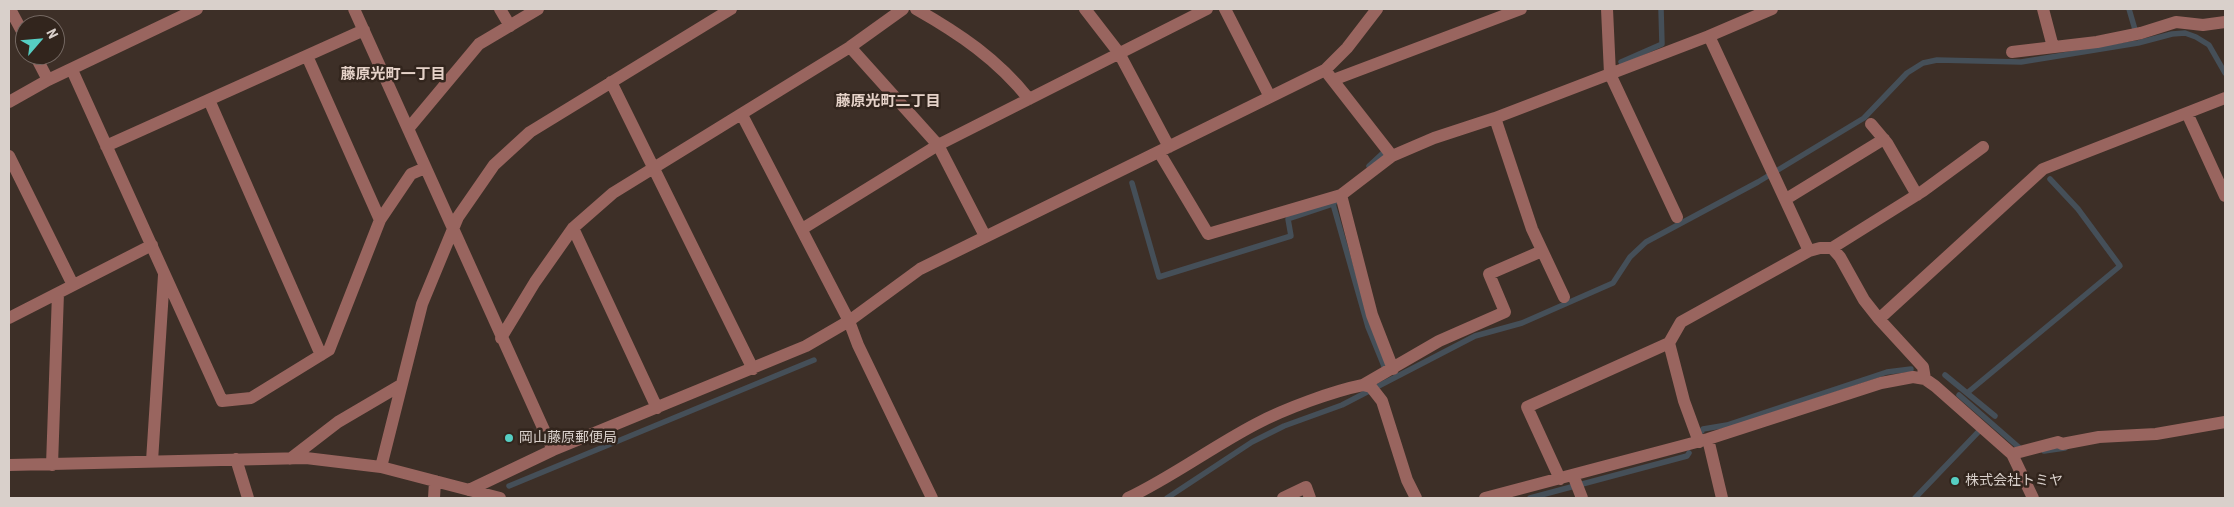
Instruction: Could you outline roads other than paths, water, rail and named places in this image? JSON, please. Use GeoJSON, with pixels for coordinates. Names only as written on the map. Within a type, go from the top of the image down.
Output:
{"type":"FeatureCollection","features":[{"type":"Feature","properties":{"kind":"street"},"geometry":{"type":"LineString","coordinates":[[9,102],[48,80],[197,9]]}},
{"type":"Feature","properties":{"kind":"street"},"geometry":{"type":"LineString","coordinates":[[354,9],[452,230],[553,450]]}},
{"type":"Feature","properties":{"kind":"street"},"geometry":{"type":"LineString","coordinates":[[500,9],[510,26]]}},
{"type":"Feature","properties":{"kind":"street"},"geometry":{"type":"LineString","coordinates":[[408,129],[479,44],[538,9]]}},
{"type":"Feature","properties":{"kind":"street"},"geometry":{"type":"LineString","coordinates":[[381,467],[422,304],[458,217],[494,165],[530,132],[731,9]]}},
{"type":"Feature","properties":{"kind":"street"},"geometry":{"type":"LineString","coordinates":[[501,338],[535,282],[573,228],[613,193],[850,47],[903,9]]}},
{"type":"Feature","properties":{"kind":"street"},"geometry":{"type":"LineString","coordinates":[[916,9],[954,31],[987,56],[1010,75],[1029,99]]}},
{"type":"Feature","properties":{"kind":"street"},"geometry":{"type":"LineString","coordinates":[[1085,9],[1119,53],[1164,149],[1208,234],[1341,195],[1392,156],[1434,138],[1495,118],[1709,36],[1772,9]]}},
{"type":"Feature","properties":{"kind":"street"},"geometry":{"type":"LineString","coordinates":[[802,229],[938,145],[1206,9]]}},
{"type":"Feature","properties":{"kind":"street"},"geometry":{"type":"LineString","coordinates":[[1225,9],[1270,97]]}},
{"type":"Feature","properties":{"kind":"street"},"geometry":{"type":"LineString","coordinates":[[1329,75],[1376,9]]}},
{"type":"Feature","properties":{"kind":"street"},"geometry":{"type":"LineString","coordinates":[[469,490],[553,450],[806,346],[850,321],[920,269],[1270,97],[1521,9]]}},
{"type":"Feature","properties":{"kind":"street"},"geometry":{"type":"LineString","coordinates":[[1607,9],[1610,74],[1677,217]]}},
{"type":"Feature","properties":{"kind":"street"},"geometry":{"type":"LineString","coordinates":[[2043,9],[2053,47]]}},
{"type":"Feature","properties":{"kind":"street"},"geometry":{"type":"LineString","coordinates":[[2012,52],[2137,34],[2176,22],[2203,25],[2225,22]]}},
{"type":"Feature","properties":{"kind":"street"},"geometry":{"type":"LineString","coordinates":[[106,146],[364,30]]}},
{"type":"Feature","properties":{"kind":"street"},"geometry":{"type":"LineString","coordinates":[[1709,36],[1809,251]]}},
{"type":"Feature","properties":{"kind":"street"},"geometry":{"type":"LineString","coordinates":[[850,47],[938,145],[985,236]]}},
{"type":"Feature","properties":{"kind":"street"},"geometry":{"type":"LineString","coordinates":[[307,56],[380,220]]}},
{"type":"Feature","properties":{"kind":"street"},"geometry":{"type":"LineString","coordinates":[[40,65],[48,80]]}},
{"type":"Feature","properties":{"kind":"street"},"geometry":{"type":"LineString","coordinates":[[72,70],[222,401],[251,398],[329,350],[380,220],[411,174],[425,168]]}},
{"type":"Feature","properties":{"kind":"street"},"geometry":{"type":"LineString","coordinates":[[1329,75],[1392,156]]}},
{"type":"Feature","properties":{"kind":"street"},"geometry":{"type":"LineString","coordinates":[[611,82],[753,369]]}},
{"type":"Feature","properties":{"kind":"street"},"geometry":{"type":"LineString","coordinates":[[1879,319],[2043,169],[2225,98]]}},
{"type":"Feature","properties":{"kind":"street"},"geometry":{"type":"LineString","coordinates":[[209,100],[321,355]]}},
{"type":"Feature","properties":{"kind":"street"},"geometry":{"type":"LineString","coordinates":[[2187,113],[2225,196]]}},
{"type":"Feature","properties":{"kind":"street"},"geometry":{"type":"LineString","coordinates":[[742,115],[850,321],[858,345],[932,498]]}},
{"type":"Feature","properties":{"kind":"street"},"geometry":{"type":"LineString","coordinates":[[1495,118],[1532,228],[1564,297]]}},
{"type":"Feature","properties":{"kind":"street"},"geometry":{"type":"LineString","coordinates":[[1871,124],[1884,139],[1917,195]]}},
{"type":"Feature","properties":{"kind":"street"},"geometry":{"type":"LineString","coordinates":[[1786,199],[1884,139]]}},
{"type":"Feature","properties":{"kind":"street"},"geometry":{"type":"LineString","coordinates":[[1560,479],[1527,407],[1669,343],[1680,322],[1809,251],[1820,248],[1832,248],[1917,195],[1982,147]]}},
{"type":"Feature","properties":{"kind":"street"},"geometry":{"type":"LineString","coordinates":[[9,156],[73,285]]}},
{"type":"Feature","properties":{"kind":"street"},"geometry":{"type":"LineString","coordinates":[[1341,195],[1372,315],[1389,371]]}},
{"type":"Feature","properties":{"kind":"street"},"geometry":{"type":"LineString","coordinates":[[573,228],[657,408]]}},
{"type":"Feature","properties":{"kind":"street"},"geometry":{"type":"LineString","coordinates":[[9,318],[152,246]]}},
{"type":"Feature","properties":{"kind":"street"},"geometry":{"type":"LineString","coordinates":[[1832,248],[1840,257],[1864,300],[1923,367],[1925,379]]}},
{"type":"Feature","properties":{"kind":"street"},"geometry":{"type":"LineString","coordinates":[[1128,498],[1151,487],[1256,424],[1287,410],[1371,389],[1389,371],[1439,340],[1505,312],[1489,274],[1542,251]]}},
{"type":"Feature","properties":{"kind":"street"},"geometry":{"type":"LineString","coordinates":[[152,461],[164,273]]}},
{"type":"Feature","properties":{"kind":"street"},"geometry":{"type":"LineString","coordinates":[[52,465],[58,293]]}},
{"type":"Feature","properties":{"kind":"street"},"geometry":{"type":"LineString","coordinates":[[1669,343],[1684,401],[1703,441],[1722,498]]}},
{"type":"Feature","properties":{"kind":"street"},"geometry":{"type":"LineString","coordinates":[[1493,497],[1560,479],[1577,486],[1703,441],[1881,383],[1913,377],[1925,379],[1982,428],[2020,452],[2033,498]]}},
{"type":"Feature","properties":{"kind":"street"},"geometry":{"type":"LineString","coordinates":[[290,459],[338,422],[401,385]]}},
{"type":"Feature","properties":{"kind":"street"},"geometry":{"type":"LineString","coordinates":[[1371,389],[1416,498]]}},
{"type":"Feature","properties":{"kind":"street"},"geometry":{"type":"LineString","coordinates":[[2020,452],[2058,442],[2062,444],[2099,437],[2156,434],[2225,422]]}},
{"type":"Feature","properties":{"kind":"street"},"geometry":{"type":"LineString","coordinates":[[9,465],[306,458],[381,467],[500,498]]}},
{"type":"Feature","properties":{"kind":"street"},"geometry":{"type":"LineString","coordinates":[[236,459],[248,498]]}},
{"type":"Feature","properties":{"kind":"street"},"geometry":{"type":"LineString","coordinates":[[434,498],[435,481]]}},
{"type":"Feature","properties":{"kind":"street"},"geometry":{"type":"LineString","coordinates":[[1283,498],[1306,487],[1310,498]]}},
{"type":"Feature","properties":{"kind":"waterway"},"geometry":{"type":"LineString","coordinates":[[1621,62],[1662,44],[1661,9]]}},
{"type":"Feature","properties":{"kind":"waterway"},"geometry":{"type":"LineString","coordinates":[[2129,9],[2136,33]]}},
{"type":"Feature","properties":{"kind":"waterway"},"geometry":{"type":"LineString","coordinates":[[1167,498],[1252,442],[1284,426],[1342,405],[1475,336],[1522,323],[1613,283],[1630,257],[1646,242],[1758,182],[1864,118],[1907,73],[1923,63],[1937,60],[2021,62],[2138,43],[2172,34],[2185,33],[2209,45],[2225,73]]}},
{"type":"Feature","properties":{"kind":"waterway"},"geometry":{"type":"LineString","coordinates":[[1369,166],[1384,152]]}},
{"type":"Feature","properties":{"kind":"waterway"},"geometry":{"type":"LineString","coordinates":[[1967,393],[2120,266],[2078,209],[2050,179]]}},
{"type":"Feature","properties":{"kind":"waterway"},"geometry":{"type":"LineString","coordinates":[[1132,183],[1159,277],[1291,236],[1288,219],[1333,204]]}},
{"type":"Feature","properties":{"kind":"waterway"},"geometry":{"type":"LineString","coordinates":[[1335,202],[1333,204],[1368,327],[1386,371]]}},
{"type":"Feature","properties":{"kind":"waterway"},"geometry":{"type":"LineString","coordinates":[[509,486],[814,360]]}},
{"type":"Feature","properties":{"kind":"waterway"},"geometry":{"type":"LineString","coordinates":[[1702,431],[1703,429],[1727,425],[1887,372],[1911,369]]}},
{"type":"Feature","properties":{"kind":"waterway"},"geometry":{"type":"LineString","coordinates":[[1945,375],[1995,416]]}},
{"type":"Feature","properties":{"kind":"waterway"},"geometry":{"type":"LineString","coordinates":[[1959,395],[2022,450]]}},
{"type":"Feature","properties":{"kind":"waterway"},"geometry":{"type":"LineString","coordinates":[[1915,498],[1982,428]]}},
{"type":"Feature","properties":{"kind":"waterway"},"geometry":{"type":"LineString","coordinates":[[2044,451],[2065,448]]}},
{"type":"Feature","properties":{"kind":"waterway"},"geometry":{"type":"LineString","coordinates":[[1530,498],[1687,456],[1689,453]]}},
{"type":"Feature","properties":{"kind":"place","name":"岡山藤原郵便局"},"geometry":{"type":"Point","coordinates":[509,438]}},
{"type":"Feature","properties":{"kind":"place","name":"株式会社トミヤ"},"geometry":{"type":"Point","coordinates":[1955,481]}},
{"type":"Feature","properties":{"kind":"district","name":"藤原光町一丁目"},"geometry":{"type":"Point","coordinates":[393,75]}},
{"type":"Feature","properties":{"kind":"district","name":"藤原光町二丁目"},"geometry":{"type":"Point","coordinates":[888,102]}}]}
